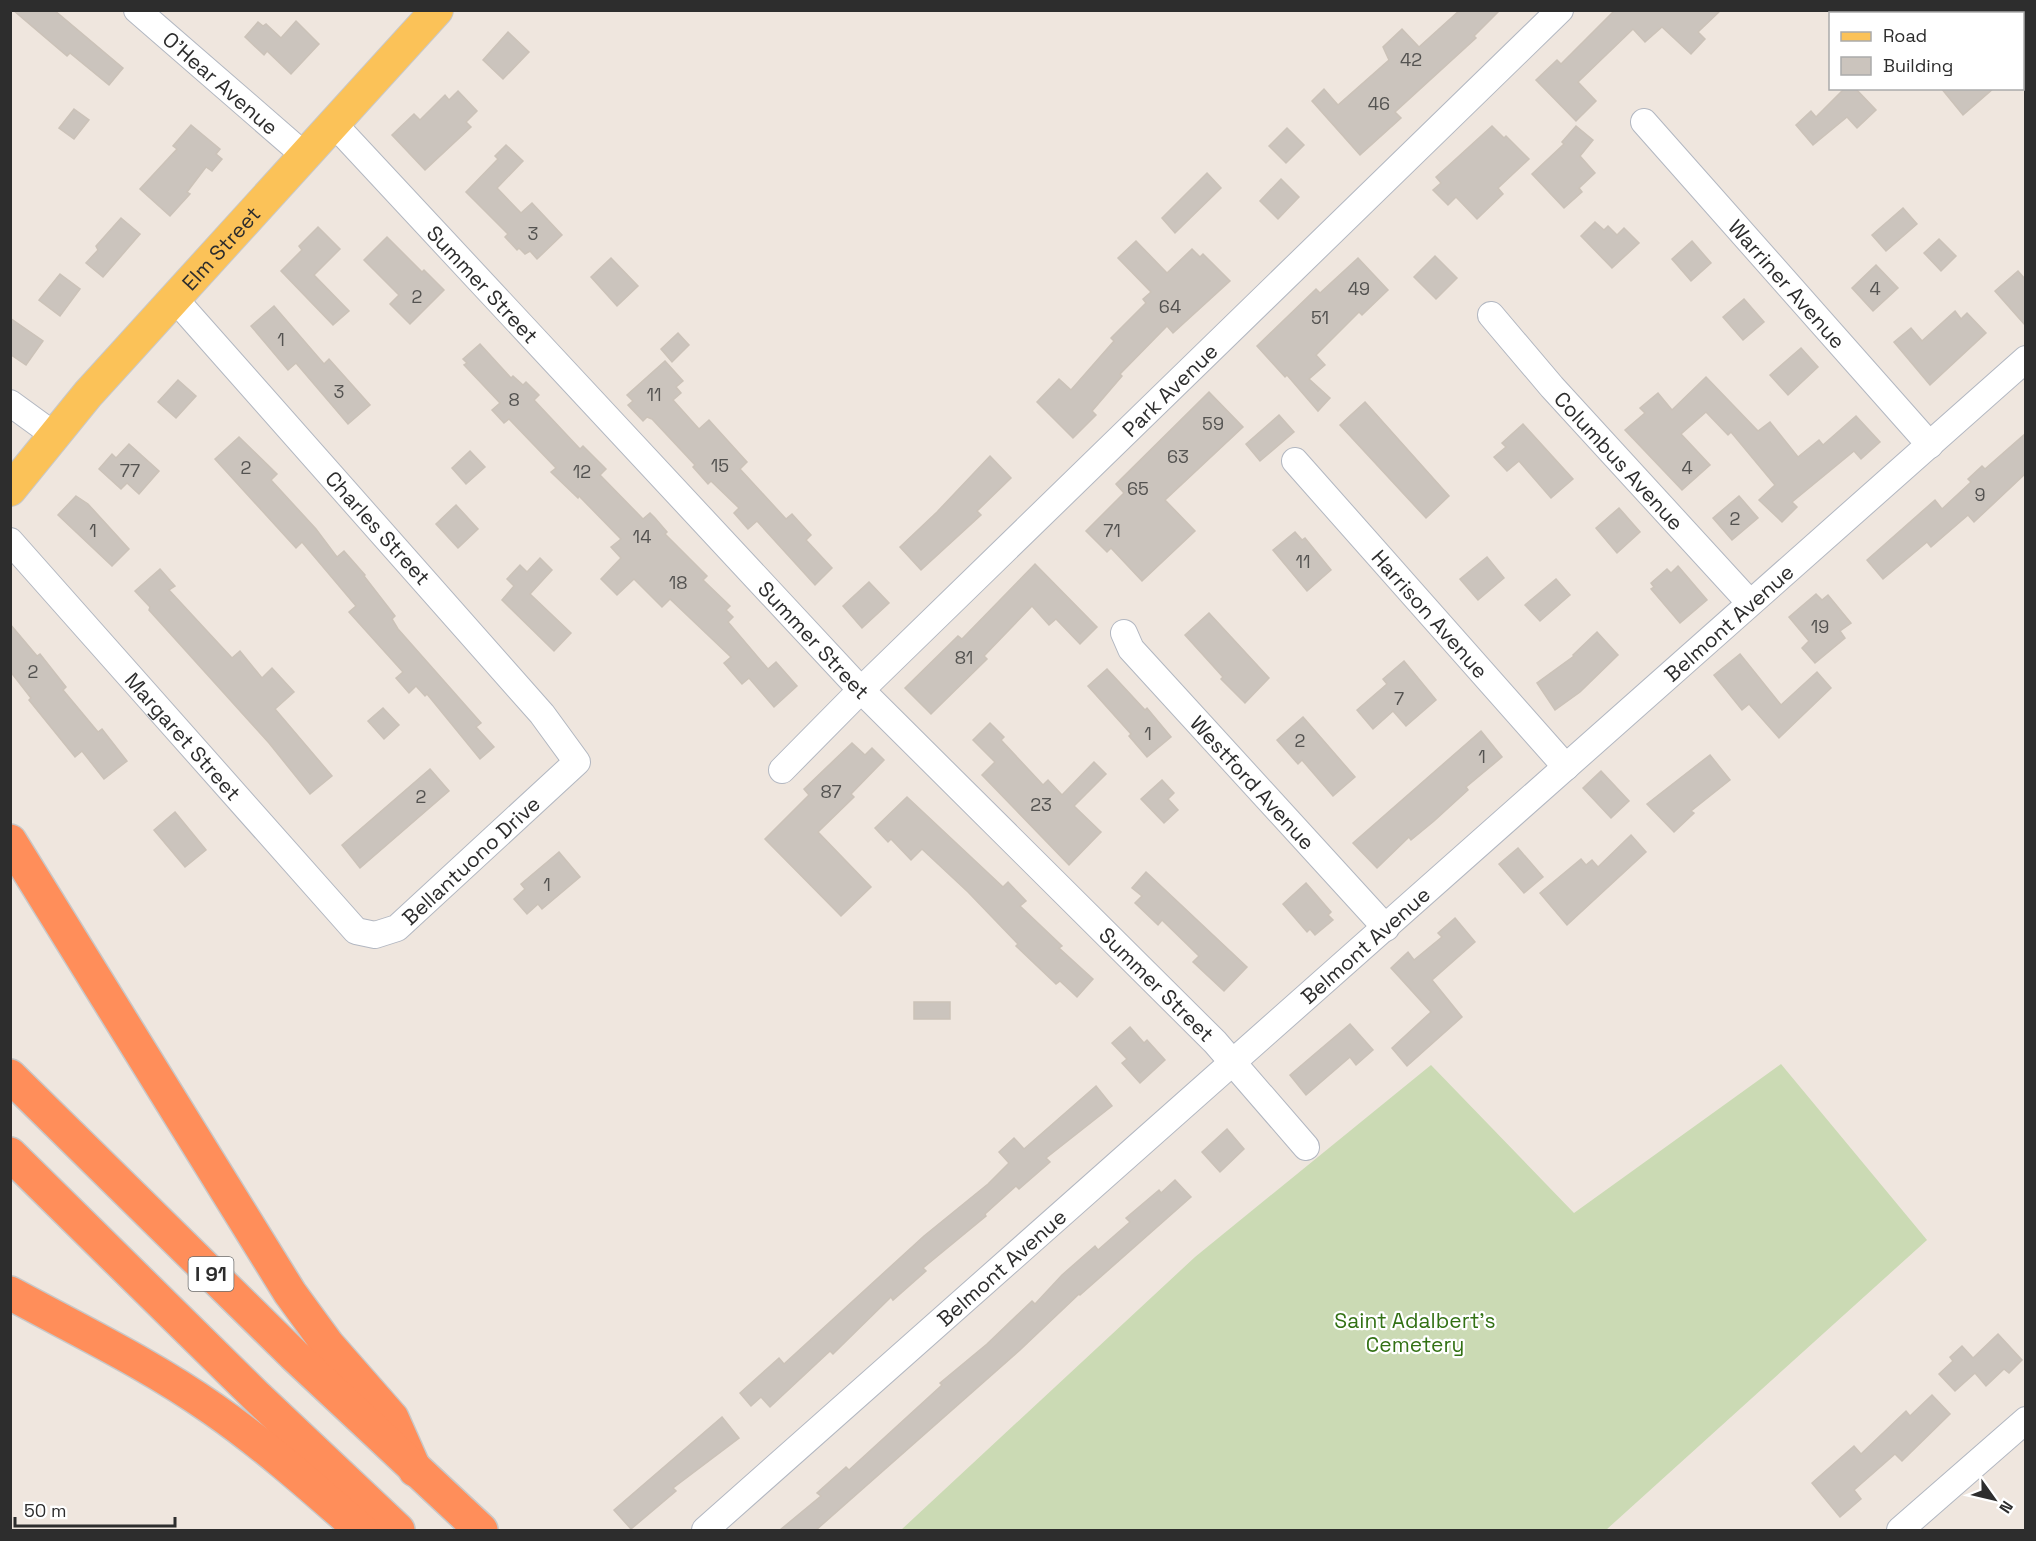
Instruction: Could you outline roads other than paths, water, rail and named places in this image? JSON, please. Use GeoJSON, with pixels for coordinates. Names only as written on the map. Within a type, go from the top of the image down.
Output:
{"type":"FeatureCollection","features":[{"type":"Feature","properties":{"kind":"highway"},"geometry":{"type":"LineString","coordinates":[[10,841],[290,1293],[328,1345],[392,1418],[415,1470]]}},
{"type":"Feature","properties":{"kind":"highway","name":"I 91"},"geometry":{"type":"LineString","coordinates":[[10,1076],[294,1355],[481,1530]]}},
{"type":"Feature","properties":{"kind":"highway","name":"I 91"},"geometry":{"type":"LineString","coordinates":[[10,1154],[270,1410],[398,1530]]}},
{"type":"Feature","properties":{"kind":"highway"},"geometry":{"type":"LineString","coordinates":[[10,1293],[144,1366],[207,1404],[256,1441],[361,1530]]}},
{"type":"Feature","properties":{"kind":"main road","name":"Elm Street"},"geometry":{"type":"LineString","coordinates":[[10,490],[54,435],[174,298],[437,10]]}},
{"type":"Feature","properties":{"kind":"street","name":"O'Hear Avenue"},"geometry":{"type":"LineString","coordinates":[[137,10],[304,155]]}},
{"type":"Feature","properties":{"kind":"street","name":"Park Avenue"},"geometry":{"type":"LineString","coordinates":[[782,770],[861,690],[1560,10]]}},
{"type":"Feature","properties":{"kind":"street","name":"Warriner Avenue"},"geometry":{"type":"LineString","coordinates":[[1644,122],[1930,445]]}},
{"type":"Feature","properties":{"kind":"street","name":"Summer Street"},"geometry":{"type":"LineString","coordinates":[[333,123],[861,690],[1232,1063],[1306,1147]]}},
{"type":"Feature","properties":{"kind":"street","name":"Charles Street"},"geometry":{"type":"LineString","coordinates":[[174,298],[542,714],[577,762]]}},
{"type":"Feature","properties":{"kind":"street","name":"Columbus Avenue"},"geometry":{"type":"LineString","coordinates":[[1491,315],[1552,387],[1750,603]]}},
{"type":"Feature","properties":{"kind":"street","name":"Belmont Avenue"},"geometry":{"type":"LineString","coordinates":[[705,1530],[2025,359]]}},
{"type":"Feature","properties":{"kind":"street"},"geometry":{"type":"LineString","coordinates":[[10,403],[54,435]]}},
{"type":"Feature","properties":{"kind":"street","name":"Harrison Avenue"},"geometry":{"type":"LineString","coordinates":[[1295,461],[1566,767]]}},
{"type":"Feature","properties":{"kind":"street","name":"Margaret Street"},"geometry":{"type":"LineString","coordinates":[[10,541],[356,931]]}},
{"type":"Feature","properties":{"kind":"street","name":"Westford Avenue"},"geometry":{"type":"LineString","coordinates":[[1124,633],[1131,649],[1386,928]]}},
{"type":"Feature","properties":{"kind":"street","name":"Bellantuono Drive"},"geometry":{"type":"LineString","coordinates":[[356,931],[375,935],[397,927],[577,762]]}},
{"type":"Feature","properties":{"kind":"street"},"geometry":{"type":"LineString","coordinates":[[1900,1530],[2025,1420]]}},
{"type":"Feature","properties":{"kind":"park label","name":"Saint Adalbert's Cemetery"},"geometry":{"type":"Point","coordinates":[1415,1332]}}]}
